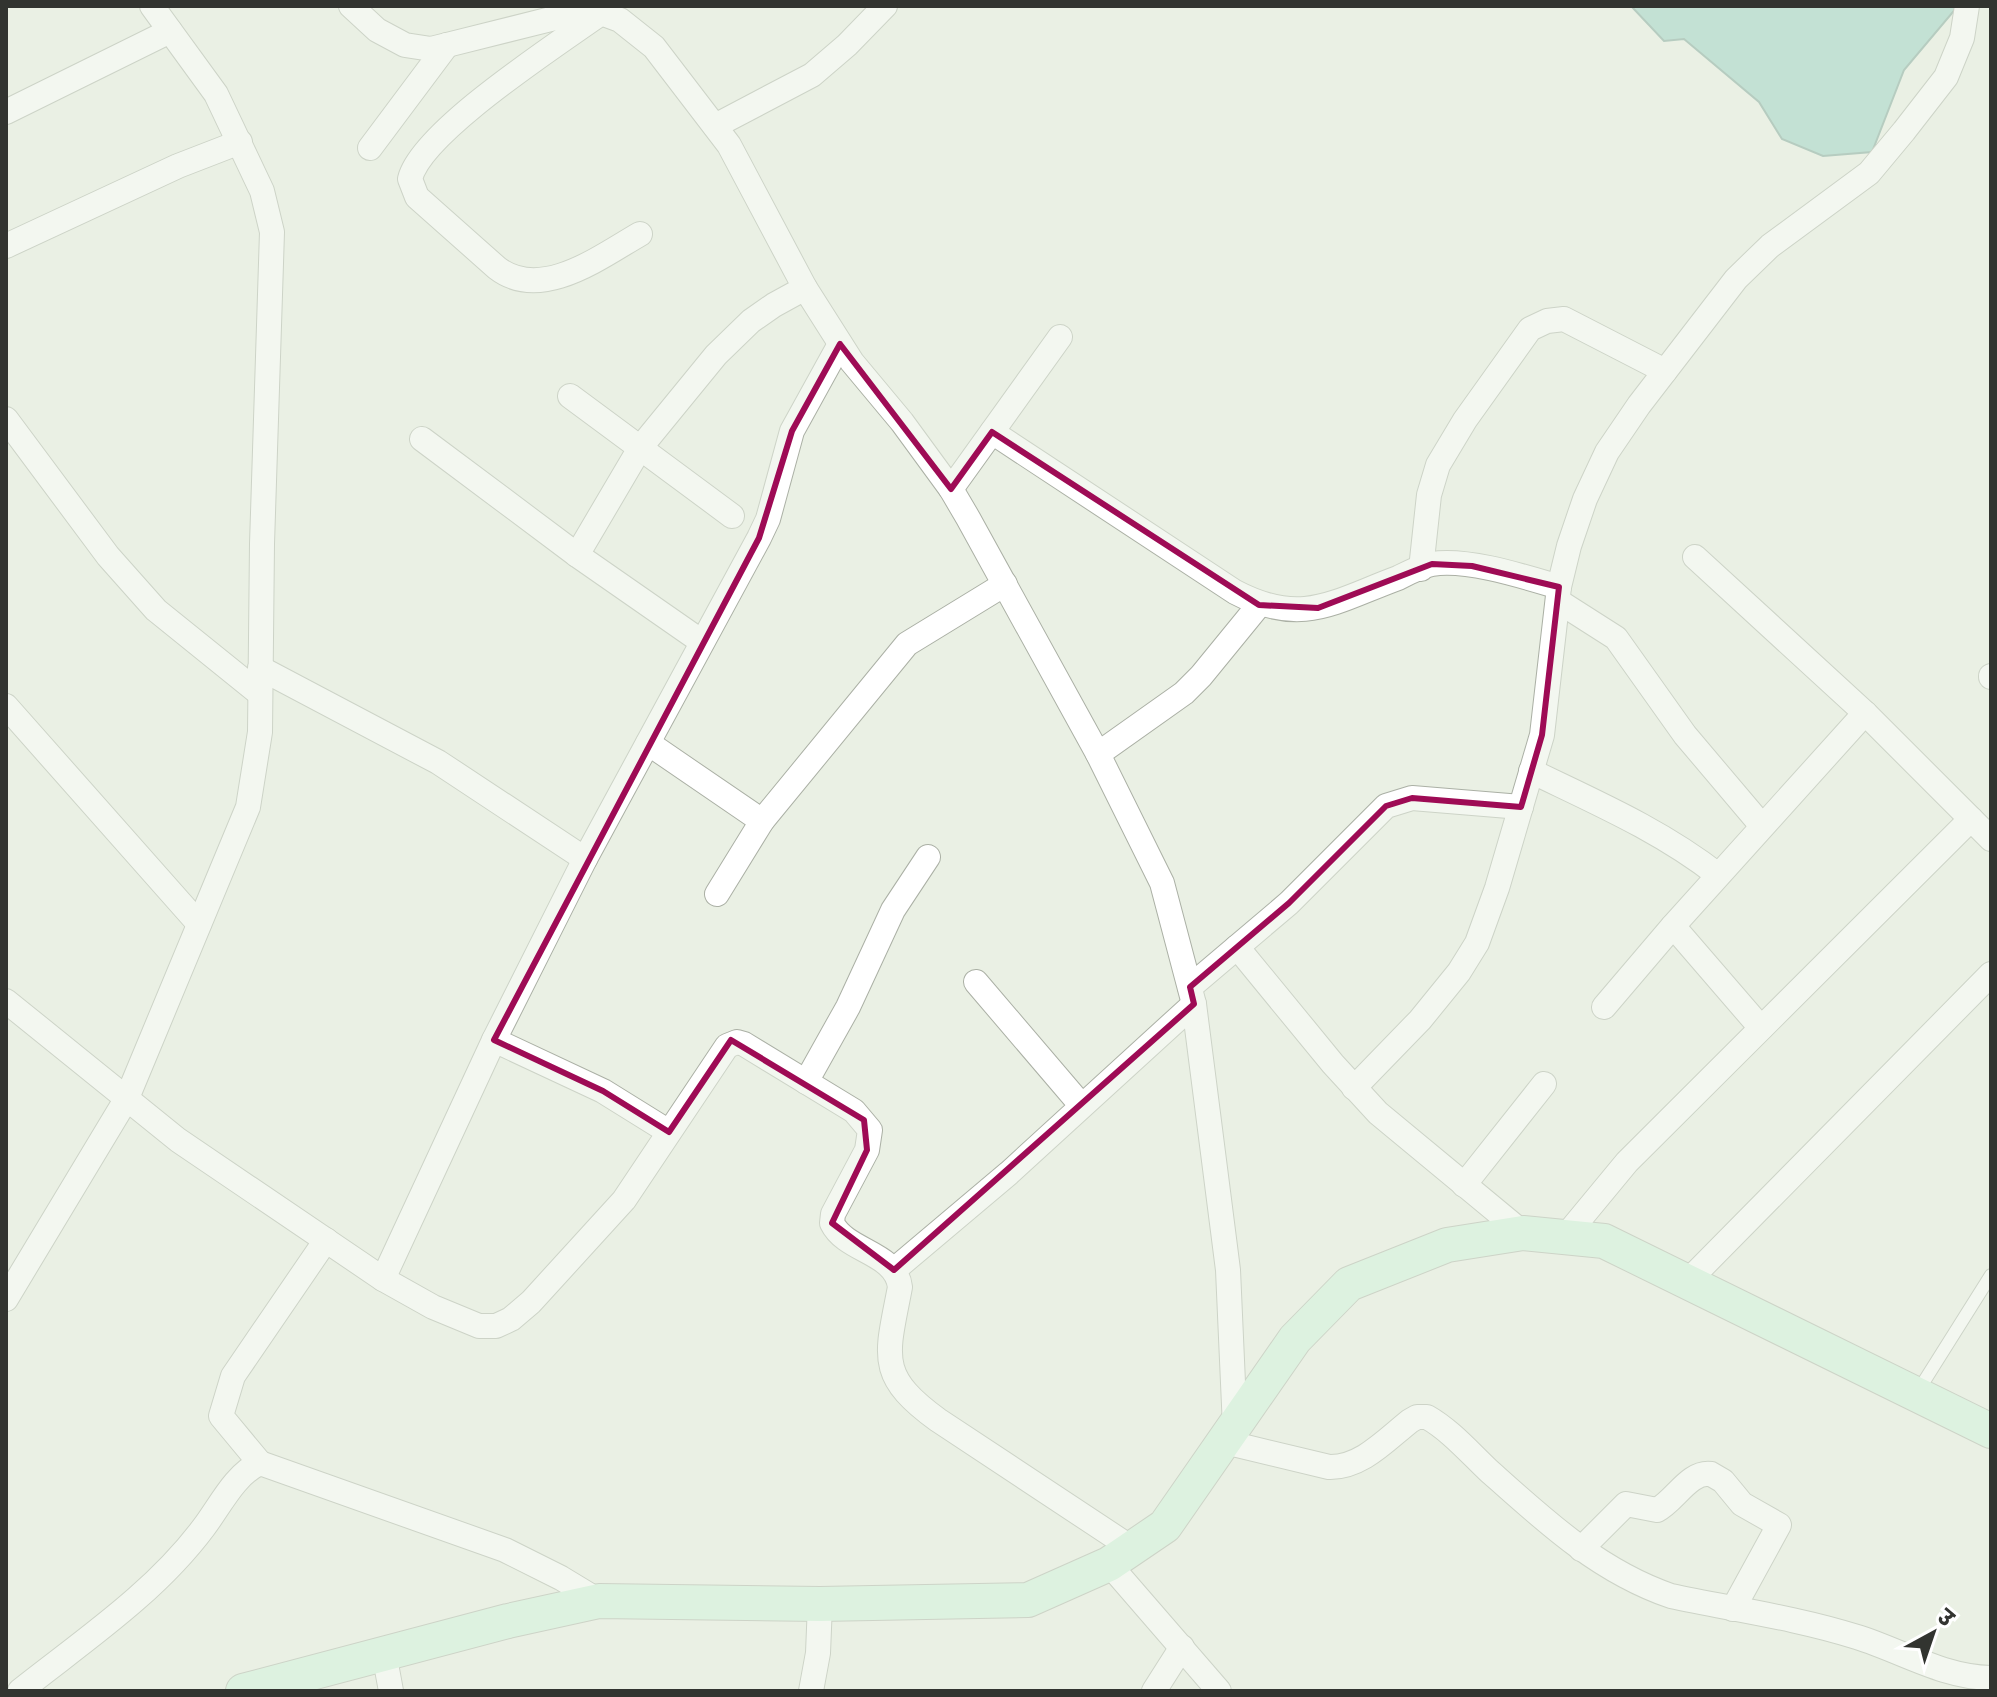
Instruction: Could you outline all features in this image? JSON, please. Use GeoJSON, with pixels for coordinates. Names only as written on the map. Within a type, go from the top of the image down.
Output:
{"type":"FeatureCollection","features":[{"type":"Feature","properties":{"kind":"main road"},"geometry":{"type":"LineString","coordinates":[[243,1691],[508,1621],[599,1601],[820,1604],[1028,1600],[1121,1557],[1165,1526],[1295,1339],[1349,1284],[1447,1245],[1523,1233],[1604,1241],[1991,1431]]}},
{"type":"Feature","properties":{"kind":"street"},"geometry":{"type":"LineString","coordinates":[[6,1299],[127,1098],[248,807],[260,732],[272,232],[262,191],[216,94],[152,6]]}},
{"type":"Feature","properties":{"kind":"street"},"geometry":{"type":"LineString","coordinates":[[351,6],[377,30],[405,45],[431,49],[579,12],[601,13],[620,20],[654,47],[729,145],[805,288],[840,344],[951,489],[1098,754],[1162,883],[1192,996],[1228,1270],[1230,1435],[1329,1467],[1340,1467],[1360,1460],[1410,1421],[1427,1417],[1581,1549],[1620,1575],[1645,1587],[1671,1596],[1857,1637],[1943,1671],[1991,1678]]}},
{"type":"Feature","properties":{"kind":"street"},"geometry":{"type":"LineString","coordinates":[[715,126],[812,75],[885,6]]}},
{"type":"Feature","properties":{"kind":"street"},"geometry":{"type":"LineString","coordinates":[[1354,1088],[1420,1020],[1459,972],[1477,943],[1542,735],[1558,594],[1585,499],[1607,452],[1736,279],[1770,246],[1819,213],[1869,173],[1904,131],[1946,77],[1962,38],[1967,6]]}},
{"type":"Feature","properties":{"kind":"street"},"geometry":{"type":"LineString","coordinates":[[601,13],[463,114],[418,161],[410,179],[417,197],[508,277],[523,281],[569,273],[640,234]]}},
{"type":"Feature","properties":{"kind":"street"},"geometry":{"type":"LineString","coordinates":[[6,112],[170,31]]}},
{"type":"Feature","properties":{"kind":"street"},"geometry":{"type":"LineString","coordinates":[[370,148],[447,45]]}},
{"type":"Feature","properties":{"kind":"street"},"geometry":{"type":"LineString","coordinates":[[6,246],[178,166],[240,142]]}},
{"type":"Feature","properties":{"kind":"street"},"geometry":{"type":"LineString","coordinates":[[577,555],[640,448],[734,337],[774,305],[805,288]]}},
{"type":"Feature","properties":{"kind":"street"},"geometry":{"type":"LineString","coordinates":[[1421,569],[1429,495],[1438,465],[1465,420],[1530,329],[1547,321],[1564,319],[1665,371]]}},
{"type":"Feature","properties":{"kind":"street"},"geometry":{"type":"LineString","coordinates":[[951,489],[1060,337]]}},
{"type":"Feature","properties":{"kind":"street"},"geometry":{"type":"LineString","coordinates":[[383,1279],[494,1040],[585,859],[763,528],[792,431],[840,344]]}},
{"type":"Feature","properties":{"kind":"street"},"geometry":{"type":"LineString","coordinates":[[570,396],[732,516]]}},
{"type":"Feature","properties":{"kind":"street"},"geometry":{"type":"LineString","coordinates":[[6,419],[137,590],[185,636],[260,694]]}},
{"type":"Feature","properties":{"kind":"street"},"geometry":{"type":"LineString","coordinates":[[992,432],[1259,605],[1284,611],[1318,608],[1432,564],[1472,566],[1513,574],[1558,594],[1626,649],[1685,735],[1762,826]]}},
{"type":"Feature","properties":{"kind":"street"},"geometry":{"type":"LineString","coordinates":[[422,439],[577,555],[702,642]]}},
{"type":"Feature","properties":{"kind":"street"},"geometry":{"type":"LineString","coordinates":[[1695,557],[1865,713],[1991,839]]}},
{"type":"Feature","properties":{"kind":"street"},"geometry":{"type":"LineString","coordinates":[[717,894],[762,821],[907,644],[1005,584]]}},
{"type":"Feature","properties":{"kind":"street"},"geometry":{"type":"LineString","coordinates":[[1098,754],[1184,693],[1259,605]]}},
{"type":"Feature","properties":{"kind":"street"},"geometry":{"type":"LineString","coordinates":[[260,668],[438,762],[585,859]]}},
{"type":"Feature","properties":{"kind":"street"},"geometry":{"type":"LineString","coordinates":[[6,706],[199,924]]}},
{"type":"Feature","properties":{"kind":"street"},"geometry":{"type":"LineString","coordinates":[[1604,1007],[1865,713]]}},
{"type":"Feature","properties":{"kind":"street"},"geometry":{"type":"LineString","coordinates":[[648,743],[762,821]]}},
{"type":"Feature","properties":{"kind":"street"},"geometry":{"type":"LineString","coordinates":[[1531,771],[1651,829],[1682,847],[1718,875]]}},
{"type":"Feature","properties":{"kind":"street"},"geometry":{"type":"LineString","coordinates":[[894,1270],[1009,1173],[1192,996],[1237,947],[1313,881],[1386,806],[1412,798],[1521,807]]}},
{"type":"Feature","properties":{"kind":"street"},"geometry":{"type":"LineString","coordinates":[[1565,1237],[1627,1162],[1971,819]]}},
{"type":"Feature","properties":{"kind":"street"},"geometry":{"type":"LineString","coordinates":[[806,1082],[848,1007],[893,910],[928,857]]}},
{"type":"Feature","properties":{"kind":"street"},"geometry":{"type":"LineString","coordinates":[[1673,926],[1761,1028]]}},
{"type":"Feature","properties":{"kind":"street"},"geometry":{"type":"LineString","coordinates":[[1237,947],[1354,1088],[1397,1129],[1523,1233]]}},
{"type":"Feature","properties":{"kind":"street"},"geometry":{"type":"LineString","coordinates":[[1687,1282],[1991,974]]}},
{"type":"Feature","properties":{"kind":"street"},"geometry":{"type":"LineString","coordinates":[[976,982],[1081,1105]]}},
{"type":"Feature","properties":{"kind":"street"},"geometry":{"type":"LineString","coordinates":[[6,1001],[178,1140],[383,1279],[433,1307],[479,1326],[496,1326],[511,1319],[531,1302],[624,1200],[721,1054],[732,1043],[744,1044],[854,1111],[870,1130],[867,1150],[833,1214],[832,1223],[841,1236],[894,1270],[900,1287],[889,1348],[891,1368],[899,1385],[914,1402],[1121,1557],[1182,1647],[1219,1691]]}},
{"type":"Feature","properties":{"kind":"street"},"geometry":{"type":"LineString","coordinates":[[494,1040],[603,1091],[669,1132]]}},
{"type":"Feature","properties":{"kind":"street"},"geometry":{"type":"LineString","coordinates":[[1464,1185],[1544,1084]]}},
{"type":"Feature","properties":{"kind":"street"},"geometry":{"type":"LineString","coordinates":[[326,1240],[233,1376],[221,1416],[260,1463],[505,1550],[599,1601]]}},
{"type":"Feature","properties":{"kind":"street"},"geometry":{"type":"LineString","coordinates":[[20,1691],[138,1597],[202,1531],[246,1472],[260,1463]]}},
{"type":"Feature","properties":{"kind":"street"},"geometry":{"type":"LineString","coordinates":[[1581,1549],[1626,1504],[1657,1510],[1696,1476],[1711,1474],[1723,1481],[1742,1504],[1779,1525],[1733,1609]]}},
{"type":"Feature","properties":{"kind":"street"},"geometry":{"type":"LineString","coordinates":[[811,1691],[818,1653],[820,1604]]}},
{"type":"Feature","properties":{"kind":"street"},"geometry":{"type":"LineString","coordinates":[[1154,1691],[1182,1647]]}},
{"type":"Feature","properties":{"kind":"street"},"geometry":{"type":"LineString","coordinates":[[384,1653],[391,1691]]}},
{"type":"Feature","properties":{"kind":"lane"},"geometry":{"type":"LineString","coordinates":[[1916,1394],[1991,1275]]}},
{"type":"Feature","properties":{"kind":"highlighted area"},"geometry":{"type":"Polygon","coordinates":[[[840,344],[951,489],[992,432],[1259,605],[1318,608],[1432,564],[1472,566],[1559,587],[1542,735],[1521,807],[1412,798],[1386,806],[1289,903],[1190,987],[1194,1004],[894,1270],[832,1223],[867,1150],[864,1120],[731,1040],[669,1132],[603,1091],[494,1040],[759,538],[792,431],[840,344]]]}},
{"type":"Feature","properties":{"kind":"water"},"geometry":{"type":"Polygon","coordinates":[[[1631,6],[1958,6],[1904,70],[1872,152],[1823,156],[1782,139],[1759,102],[1684,39],[1664,41],[1631,6]]]}}]}
